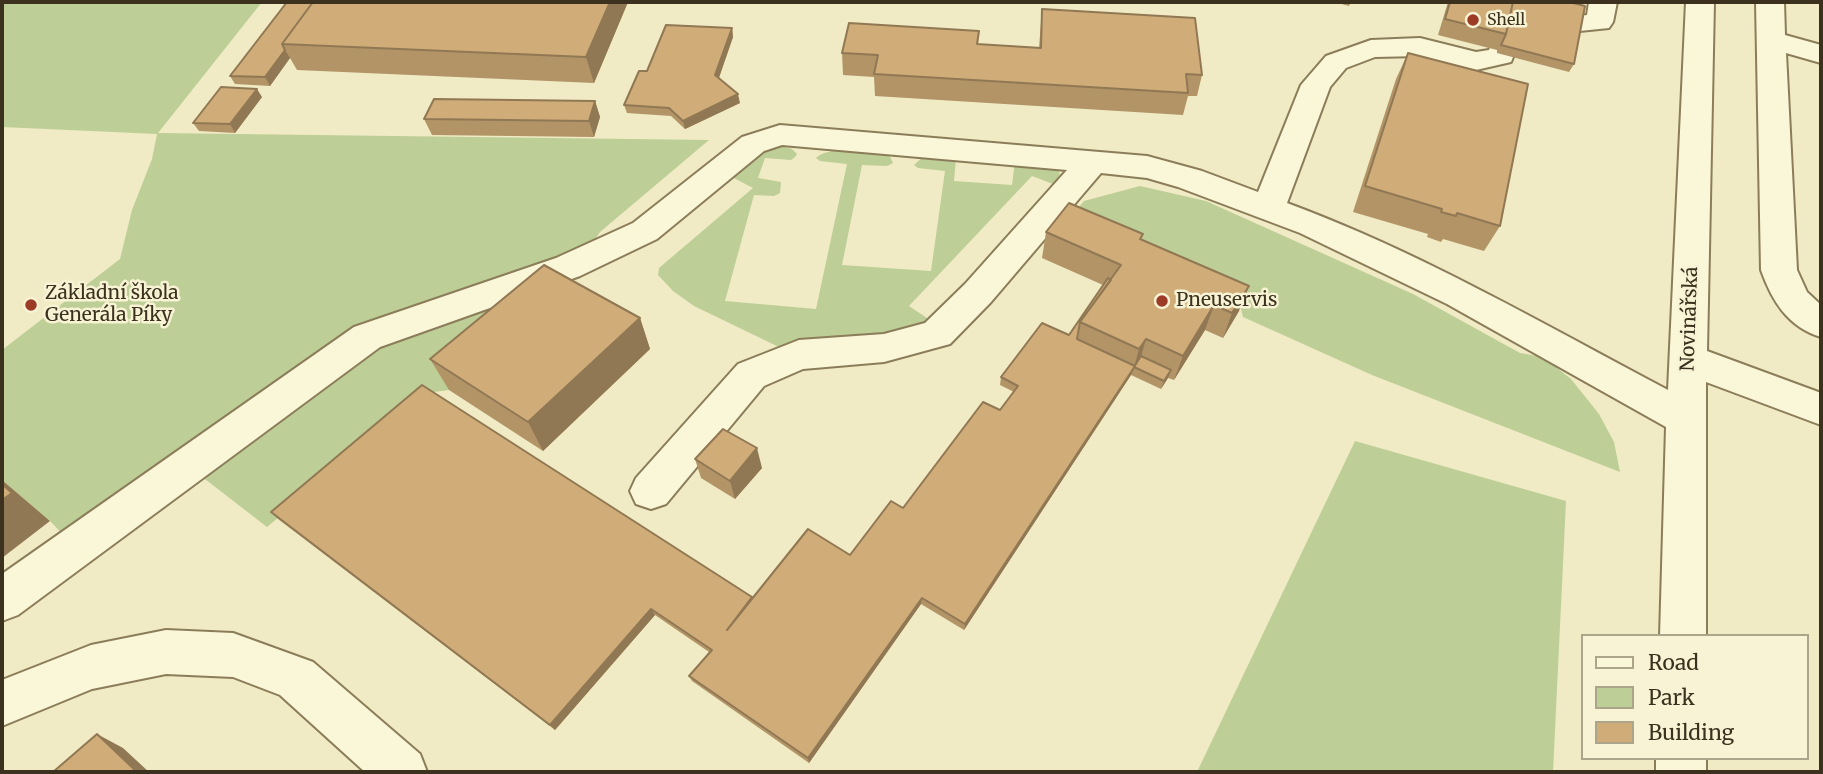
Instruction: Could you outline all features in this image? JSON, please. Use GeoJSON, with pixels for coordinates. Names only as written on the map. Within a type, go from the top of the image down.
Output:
{"type":"FeatureCollection","features":[{"type":"Feature","properties":{"kind":"street"},"geometry":{"type":"LineString","coordinates":[[1269,207],[1316,85],[1336,62],[1371,49],[1420,47],[1476,61],[1501,56],[1509,30],[1599,23],[1604,2]]}},
{"type":"Feature","properties":{"kind":"street","name":"Novinářská"},"geometry":{"type":"LineString","coordinates":[[1683,634],[1686,419],[1700,2]]}},
{"type":"Feature","properties":{"kind":"street"},"geometry":{"type":"LineString","coordinates":[[1770,2],[1779,270],[1785,288],[1801,312],[1821,323]]}},
{"type":"Feature","properties":{"kind":"street"},"geometry":{"type":"LineString","coordinates":[[1770,40],[1821,54]]}},
{"type":"Feature","properties":{"kind":"street"},"geometry":{"type":"LineString","coordinates":[[2,600],[368,337],[568,267],[645,231],[752,144],[780,135],[1146,167],[1223,189],[1356,244],[1460,295],[1686,419]]}},
{"type":"Feature","properties":{"kind":"street"},"geometry":{"type":"LineString","coordinates":[[650,491],[751,375],[799,355],[884,348],[937,334],[978,293],[1094,162]]}},
{"type":"Feature","properties":{"kind":"street"},"geometry":{"type":"LineString","coordinates":[[1688,359],[1821,409]]}},
{"type":"Feature","properties":{"kind":"street"},"geometry":{"type":"LineString","coordinates":[[2,703],[91,667],[166,652],[233,655],[296,678],[402,772]]}},
{"type":"Feature","properties":{"kind":"green space"},"geometry":{"type":"Polygon","coordinates":[[[2,2],[262,2],[158,133],[709,140],[600,232],[557,297],[449,390],[427,393],[267,527],[188,466],[75,547],[50,521],[2,480],[2,350],[120,259],[132,210],[152,159],[157,134],[2,127],[2,2]]]}},
{"type":"Feature","properties":{"kind":"green space"},"geometry":{"type":"Polygon","coordinates":[[[782,146],[797,154],[791,160],[765,158],[758,178],[781,182],[780,193],[774,196],[754,195],[725,301],[816,309],[847,164],[820,161],[816,158],[821,154],[850,149],[872,150],[887,154],[893,163],[887,166],[862,165],[842,265],[931,271],[945,171],[918,168],[914,165],[924,156],[956,158],[954,181],[1012,185],[1015,161],[1053,165],[1059,170],[1060,177],[1053,184],[1032,176],[909,306],[930,320],[892,336],[783,349],[694,306],[673,291],[658,275],[659,268],[753,188],[732,177],[767,151],[782,146]]]}},
{"type":"Feature","properties":{"kind":"green space"},"geometry":{"type":"Polygon","coordinates":[[[1140,186],[1206,201],[1413,294],[1520,353],[1543,357],[1571,379],[1599,414],[1614,442],[1620,472],[1372,375],[1243,317],[1240,305],[1059,231],[1084,201],[1140,186]]]}},
{"type":"Feature","properties":{"kind":"green space"},"geometry":{"type":"Polygon","coordinates":[[[1355,441],[1566,501],[1553,772],[1197,772],[1355,441]]]}},
{"type":"Feature","properties":{"kind":"building"},"geometry":{"type":"Polygon","coordinates":[[[287,2],[313,2],[282,44],[285,50],[265,77],[230,76],[287,2]]]}},
{"type":"Feature","properties":{"kind":"building"},"geometry":{"type":"Polygon","coordinates":[[[313,2],[610,2],[586,57],[282,44],[313,2]]]}},
{"type":"Feature","properties":{"kind":"building"},"geometry":{"type":"Polygon","coordinates":[[[1450,2],[1513,2],[1506,34],[1445,19],[1450,2]]]}},
{"type":"Feature","properties":{"kind":"building"},"geometry":{"type":"Polygon","coordinates":[[[1513,2],[1569,2],[1585,6],[1574,64],[1501,45],[1513,2]]]}},
{"type":"Feature","properties":{"kind":"building"},"geometry":{"type":"Polygon","coordinates":[[[1042,9],[1195,18],[1202,75],[1186,74],[1188,93],[874,74],[878,55],[842,53],[849,23],[979,31],[977,44],[1041,48],[1042,9]]]}},
{"type":"Feature","properties":{"kind":"building"},"geometry":{"type":"Polygon","coordinates":[[[666,25],[732,28],[715,75],[738,94],[683,121],[669,108],[624,105],[639,71],[647,71],[666,25]]]}},
{"type":"Feature","properties":{"kind":"building"},"geometry":{"type":"Polygon","coordinates":[[[1408,53],[1528,84],[1500,226],[1457,213],[1456,216],[1441,212],[1442,209],[1365,186],[1408,53]]]}},
{"type":"Feature","properties":{"kind":"building"},"geometry":{"type":"Polygon","coordinates":[[[221,87],[257,89],[230,124],[193,123],[221,87]]]}},
{"type":"Feature","properties":{"kind":"building"},"geometry":{"type":"Polygon","coordinates":[[[434,99],[595,101],[589,121],[424,119],[434,99]]]}},
{"type":"Feature","properties":{"kind":"building"},"geometry":{"type":"Polygon","coordinates":[[[1069,203],[1143,234],[1140,239],[1249,286],[1232,313],[1214,305],[1183,356],[1146,339],[1139,349],[1080,322],[1121,265],[1046,232],[1069,203]]]}},
{"type":"Feature","properties":{"kind":"building"},"geometry":{"type":"Polygon","coordinates":[[[544,265],[640,318],[528,422],[430,359],[544,265]]]}},
{"type":"Feature","properties":{"kind":"building"},"geometry":{"type":"Polygon","coordinates":[[[1108,278],[1111,280],[1080,322],[1077,339],[1135,366],[965,624],[922,598],[808,758],[689,676],[712,650],[651,609],[550,725],[271,512],[422,385],[752,597],[727,630],[808,529],[850,555],[891,501],[903,508],[983,402],[1000,410],[1018,386],[1001,377],[1042,323],[1069,335],[1108,278]]]}},
{"type":"Feature","properties":{"kind":"building"},"geometry":{"type":"Polygon","coordinates":[[[1141,356],[1171,370],[1164,381],[1134,367],[1141,356]]]}},
{"type":"Feature","properties":{"kind":"building"},"geometry":{"type":"Polygon","coordinates":[[[723,429],[757,448],[730,481],[695,459],[723,429]]]}},
{"type":"Feature","properties":{"kind":"building"},"geometry":{"type":"Polygon","coordinates":[[[2,484],[12,493],[2,500],[2,484]]]}},
{"type":"Feature","properties":{"kind":"building"},"geometry":{"type":"Polygon","coordinates":[[[97,734],[137,772],[53,772],[97,734]]]}},
{"type":"Feature","properties":{"kind":"place","name":"Shell"},"geometry":{"type":"Point","coordinates":[1473,20]}},
{"type":"Feature","properties":{"kind":"place","name":"Pneuservis"},"geometry":{"type":"Point","coordinates":[1162,301]}},
{"type":"Feature","properties":{"kind":"place","name":"Základní škola Generála Píky"},"geometry":{"type":"Point","coordinates":[31,305]}}]}
